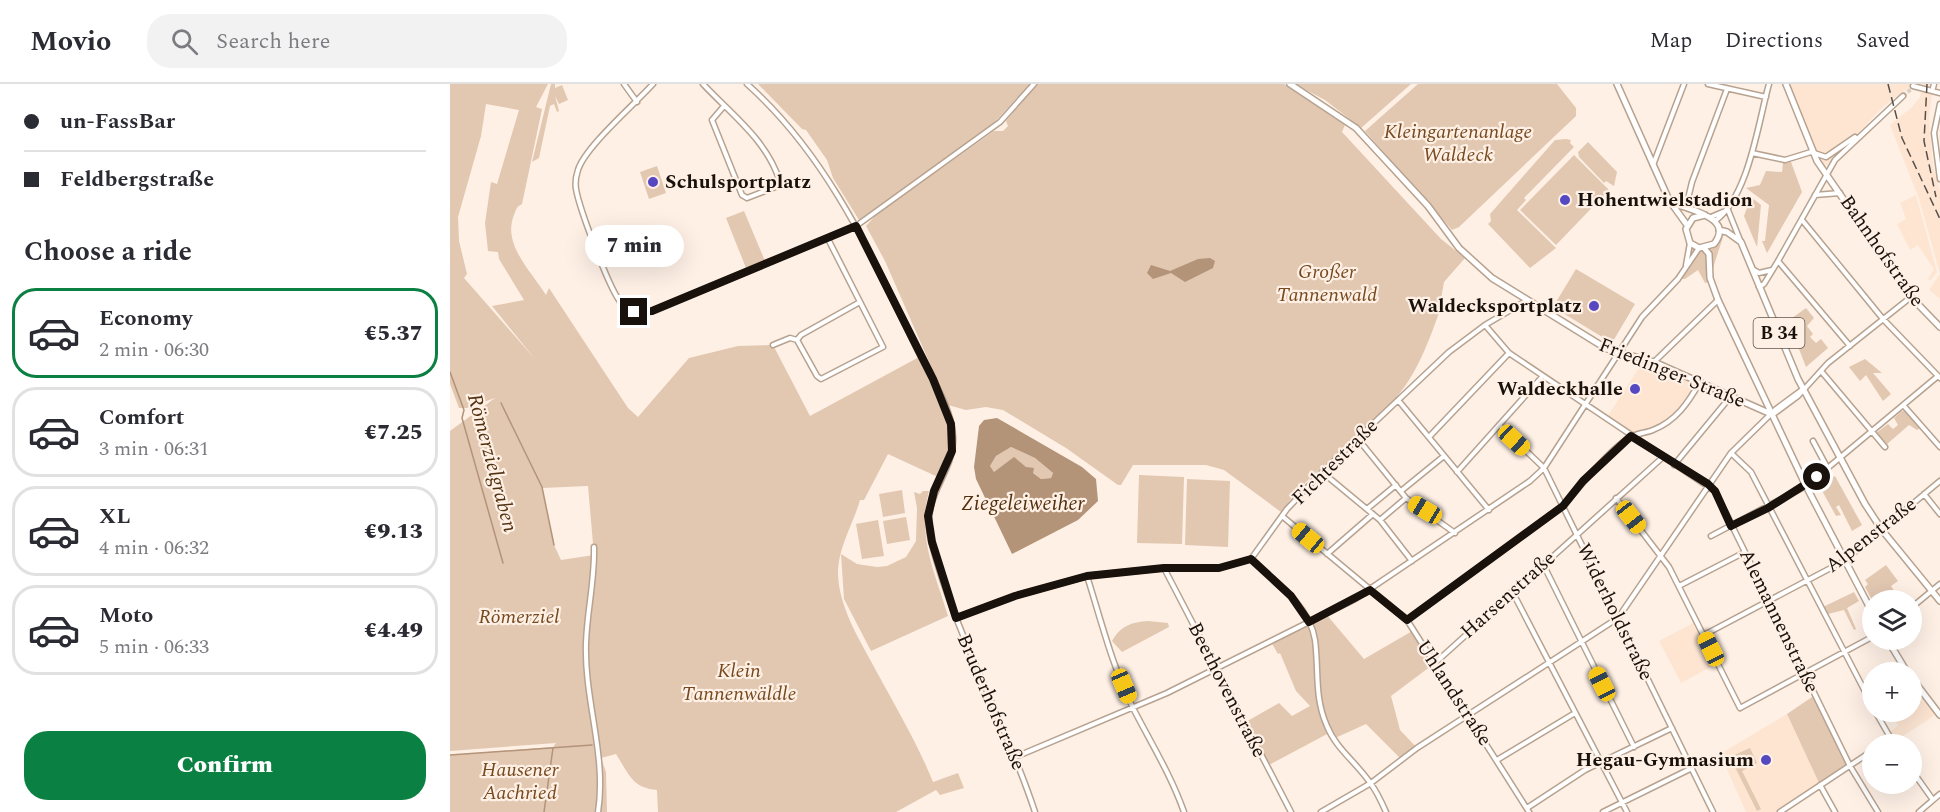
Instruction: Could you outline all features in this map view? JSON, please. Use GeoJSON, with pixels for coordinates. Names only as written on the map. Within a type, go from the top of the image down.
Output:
{"type":"FeatureCollection","features":[{"type":"Feature","properties":{"kind":"main road","name":"Friedinger Straße"},"geometry":{"type":"LineString","coordinates":[[1290,84],[1356,128],[1439,219],[1459,248],[1492,278],[1573,330],[1618,352],[1654,362],[1771,414]]}},
{"type":"Feature","properties":{"kind":"main road"},"geometry":{"type":"LineString","coordinates":[[1617,84],[1669,200],[1687,225]]}},
{"type":"Feature","properties":{"kind":"main road"},"geometry":{"type":"LineString","coordinates":[[1785,84],[1811,152]]}},
{"type":"Feature","properties":{"kind":"main road","name":"Bahnhofstraße"},"geometry":{"type":"LineString","coordinates":[[1811,152],[1911,297],[1940,327]]}},
{"type":"Feature","properties":{"kind":"main road"},"geometry":{"type":"LineString","coordinates":[[1669,200],[1710,218],[1719,230],[1727,232],[1740,242]]}},
{"type":"Feature","properties":{"kind":"main road"},"geometry":{"type":"LineString","coordinates":[[1710,218],[1696,216],[1687,225],[1686,234],[1690,243],[1701,248],[1714,244],[1719,230]]}},
{"type":"Feature","properties":{"kind":"main road","name":"B 34"},"geometry":{"type":"LineString","coordinates":[[1740,242],[1804,389],[1839,459],[1882,530],[1940,601]]}},
{"type":"Feature","properties":{"kind":"main road","name":"B 34"},"geometry":{"type":"LineString","coordinates":[[1701,248],[1709,254],[1710,278],[1718,300],[1764,400],[1862,594]]}},
{"type":"Feature","properties":{"kind":"main road"},"geometry":{"type":"LineString","coordinates":[[1756,408],[1764,400]]}},
{"type":"Feature","properties":{"kind":"main road"},"geometry":{"type":"LineString","coordinates":[[1922,691],[1940,715]]}},
{"type":"Feature","properties":{"kind":"street"},"geometry":{"type":"LineString","coordinates":[[624,84],[637,102]]}},
{"type":"Feature","properties":{"kind":"street"},"geometry":{"type":"LineString","coordinates":[[652,84],[585,157],[578,169],[576,187],[584,215],[616,296],[623,306],[634,312],[652,311],[856,226],[1000,122],[1034,84]]}},
{"type":"Feature","properties":{"kind":"street"},"geometry":{"type":"LineString","coordinates":[[702,84],[724,106],[771,156],[780,182],[778,186],[747,198],[742,195],[712,120],[724,106]]}},
{"type":"Feature","properties":{"kind":"street","name":"Bruderhofstraße"},"geometry":{"type":"LineString","coordinates":[[747,84],[779,115],[823,170],[856,226],[933,379],[951,424],[952,451],[934,491],[928,523],[956,618],[1035,812]]}},
{"type":"Feature","properties":{"kind":"street"},"geometry":{"type":"LineString","coordinates":[[1653,165],[1684,84]]}},
{"type":"Feature","properties":{"kind":"street"},"geometry":{"type":"LineString","coordinates":[[1708,84],[1766,97]]}},
{"type":"Feature","properties":{"kind":"street"},"geometry":{"type":"LineString","coordinates":[[1710,218],[1728,210],[1752,153],[1770,85]]}},
{"type":"Feature","properties":{"kind":"street"},"geometry":{"type":"LineString","coordinates":[[1913,86],[1940,93]]}},
{"type":"Feature","properties":{"kind":"street"},"geometry":{"type":"LineString","coordinates":[[1686,208],[1684,203],[1727,89]]}},
{"type":"Feature","properties":{"kind":"street"},"geometry":{"type":"LineString","coordinates":[[1752,153],[1785,160],[1811,152],[1826,157],[1858,135],[1903,96]]}},
{"type":"Feature","properties":{"kind":"street"},"geometry":{"type":"LineString","coordinates":[[1940,104],[1935,152],[1940,179]]}},
{"type":"Feature","properties":{"kind":"street"},"geometry":{"type":"LineString","coordinates":[[1759,287],[1764,285],[1773,270],[1835,160],[1858,135]]}},
{"type":"Feature","properties":{"kind":"street"},"geometry":{"type":"LineString","coordinates":[[1648,154],[1660,150]]}},
{"type":"Feature","properties":{"kind":"street"},"geometry":{"type":"LineString","coordinates":[[1814,195],[1841,194]]}},
{"type":"Feature","properties":{"kind":"street"},"geometry":{"type":"LineString","coordinates":[[1728,210],[1740,242]]}},
{"type":"Feature","properties":{"kind":"street"},"geometry":{"type":"LineString","coordinates":[[1711,536],[1806,486],[1939,377],[1883,319],[1802,220]]}},
{"type":"Feature","properties":{"kind":"street"},"geometry":{"type":"LineString","coordinates":[[772,345],[790,338],[797,340],[817,376],[821,379],[883,347],[828,239]]}},
{"type":"Feature","properties":{"kind":"street"},"geometry":{"type":"LineString","coordinates":[[1685,270],[1690,243]]}},
{"type":"Feature","properties":{"kind":"street"},"geometry":{"type":"LineString","coordinates":[[1013,758],[1217,669],[1370,590],[1530,481],[1544,468],[1642,317],[1685,270],[1701,248]]}},
{"type":"Feature","properties":{"kind":"street"},"geometry":{"type":"LineString","coordinates":[[1778,261],[1850,346]]}},
{"type":"Feature","properties":{"kind":"street"},"geometry":{"type":"LineString","coordinates":[[1753,270],[1758,273],[1773,270]]}},
{"type":"Feature","properties":{"kind":"street"},"geometry":{"type":"LineString","coordinates":[[1321,812],[1371,783],[1466,716],[1618,618],[1731,453],[1771,414],[1804,389],[1850,346],[1911,297]]}},
{"type":"Feature","properties":{"kind":"street"},"geometry":{"type":"LineString","coordinates":[[1654,362],[1718,300]]}},
{"type":"Feature","properties":{"kind":"street","name":"Fichtestraße"},"geometry":{"type":"LineString","coordinates":[[1251,559],[1282,516],[1322,472],[1449,352],[1485,325],[1526,301]]}},
{"type":"Feature","properties":{"kind":"street"},"geometry":{"type":"LineString","coordinates":[[797,340],[801,335],[860,302]]}},
{"type":"Feature","properties":{"kind":"street","name":"Alemannenstraße"},"geometry":{"type":"LineString","coordinates":[[1485,325],[1509,353],[1542,377],[1674,465],[1708,484],[1715,491],[1850,765],[1878,812]]}},
{"type":"Feature","properties":{"kind":"street"},"geometry":{"type":"LineString","coordinates":[[1429,437],[1509,353]]}},
{"type":"Feature","properties":{"kind":"street"},"geometry":{"type":"LineString","coordinates":[[1821,371],[1885,447]]}},
{"type":"Feature","properties":{"kind":"street"},"geometry":{"type":"LineString","coordinates":[[1457,472],[1542,377]]}},
{"type":"Feature","properties":{"kind":"street"},"geometry":{"type":"LineString","coordinates":[[1407,620],[1563,506],[1583,481],[1631,436],[1651,431],[1670,421],[1690,399],[1700,382]]}},
{"type":"Feature","properties":{"kind":"street"},"geometry":{"type":"LineString","coordinates":[[1674,465],[1731,396]]}},
{"type":"Feature","properties":{"kind":"street"},"geometry":{"type":"LineString","coordinates":[[1398,400],[1489,510]]}},
{"type":"Feature","properties":{"kind":"street"},"geometry":{"type":"LineString","coordinates":[[1904,406],[1940,447]]}},
{"type":"Feature","properties":{"kind":"street","name":"Widerholdstraße"},"geometry":{"type":"LineString","coordinates":[[1498,425],[1544,468],[1713,812]]}},
{"type":"Feature","properties":{"kind":"street"},"geometry":{"type":"LineString","coordinates":[[1358,439],[1406,498],[1455,532]]}},
{"type":"Feature","properties":{"kind":"street"},"geometry":{"type":"LineString","coordinates":[[1813,441],[1828,469]]}},
{"type":"Feature","properties":{"kind":"street"},"geometry":{"type":"LineString","coordinates":[[1731,453],[1751,472],[1862,686]]}},
{"type":"Feature","properties":{"kind":"street"},"geometry":{"type":"LineString","coordinates":[[1401,491],[1444,456]]}},
{"type":"Feature","properties":{"kind":"street","name":"Harsenstraße"},"geometry":{"type":"LineString","coordinates":[[1435,663],[1512,591],[1663,457]]}},
{"type":"Feature","properties":{"kind":"street"},"geometry":{"type":"LineString","coordinates":[[1322,472],[1380,520],[1412,561]]}},
{"type":"Feature","properties":{"kind":"street","name":"Alpenstraße"},"geometry":{"type":"LineString","coordinates":[[1704,635],[1844,561],[1940,481]]}},
{"type":"Feature","properties":{"kind":"street"},"geometry":{"type":"LineString","coordinates":[[1367,509],[1396,485]]}},
{"type":"Feature","properties":{"kind":"street"},"geometry":{"type":"LineString","coordinates":[[1924,494],[1940,514]]}},
{"type":"Feature","properties":{"kind":"street"},"geometry":{"type":"LineString","coordinates":[[1380,520],[1406,498]]}},
{"type":"Feature","properties":{"kind":"street"},"geometry":{"type":"LineString","coordinates":[[1616,498],[1660,555],[1679,586],[1740,708],[1862,642]]}},
{"type":"Feature","properties":{"kind":"street"},"geometry":{"type":"LineString","coordinates":[[1327,554],[1373,514]]}},
{"type":"Feature","properties":{"kind":"street","name":"Uhlandstraße"},"geometry":{"type":"LineString","coordinates":[[1282,516],[1407,620],[1466,716],[1528,810]]}},
{"type":"Feature","properties":{"kind":"street"},"geometry":{"type":"LineString","coordinates":[[594,547],[586,644],[591,717],[601,776],[598,812]]}},
{"type":"Feature","properties":{"kind":"street"},"geometry":{"type":"LineString","coordinates":[[1679,586],[1745,552]]}},
{"type":"Feature","properties":{"kind":"street"},"geometry":{"type":"LineString","coordinates":[[956,618],[1015,596],[1087,576],[1164,568],[1219,568],[1251,559],[1291,596],[1309,622],[1315,640],[1317,695],[1325,721],[1333,739],[1371,783],[1386,812]]}},
{"type":"Feature","properties":{"kind":"street"},"geometry":{"type":"LineString","coordinates":[[1543,564],[1634,747]]}},
{"type":"Feature","properties":{"kind":"street","name":"Beethovenstraße"},"geometry":{"type":"LineString","coordinates":[[1164,568],[1291,812]]}},
{"type":"Feature","properties":{"kind":"street"},"geometry":{"type":"LineString","coordinates":[[1087,576],[1108,643],[1133,707],[1163,761],[1184,812]]}},
{"type":"Feature","properties":{"kind":"street"},"geometry":{"type":"LineString","coordinates":[[1922,599],[1940,584]]}},
{"type":"Feature","properties":{"kind":"street"},"geometry":{"type":"LineString","coordinates":[[1512,591],[1627,812]]}},
{"type":"Feature","properties":{"kind":"street"},"geometry":{"type":"LineString","coordinates":[[1497,760],[1575,713]]}},
{"type":"Feature","properties":{"kind":"street"},"geometry":{"type":"LineString","coordinates":[[1528,810],[1600,762],[1672,728]]}},
{"type":"Feature","properties":{"kind":"street"},"geometry":{"type":"LineString","coordinates":[[1780,812],[1862,757]]}},
{"type":"Feature","properties":{"kind":"street"},"geometry":{"type":"LineString","coordinates":[[1603,812],[1692,768]]}},
{"type":"Feature","properties":{"kind":"street"},"geometry":{"type":"LineString","coordinates":[[1922,784],[1933,800]]}},
{"type":"Feature","properties":{"kind":"street"},"geometry":{"type":"LineString","coordinates":[[1820,785],[1835,812]]}},
{"type":"Feature","properties":{"kind":"street"},"geometry":{"type":"LineString","coordinates":[[1919,812],[1939,796]]}},
{"type":"Feature","properties":{"kind":"street"},"geometry":{"type":"LineString","coordinates":[[1335,805],[1338,812]]}},
{"type":"Feature","properties":{"kind":"shaded area"},"geometry":{"type":"Polygon","coordinates":[[[1786,84],[1914,84],[1885,105],[1825,167],[1820,166],[1786,84]]]}},
{"type":"Feature","properties":{"kind":"shaded area"},"geometry":{"type":"Polygon","coordinates":[[[1923,84],[1933,84],[1929,118],[1933,166],[1940,191],[1940,274],[1919,199],[1890,125],[1912,107],[1920,97],[1923,84]]]}},
{"type":"Feature","properties":{"kind":"shaded area"},"geometry":{"type":"Polygon","coordinates":[[[1916,195],[1937,272],[1930,281],[1928,279],[1934,269],[1918,245],[1910,250],[1897,224],[1906,219],[1900,203],[1916,195]]]}},
{"type":"Feature","properties":{"kind":"shaded area"},"geometry":{"type":"Polygon","coordinates":[[[1940,274],[1940,299],[1929,290],[1940,274]]]}},
{"type":"Feature","properties":{"kind":"shaded area"},"geometry":{"type":"Polygon","coordinates":[[[1644,360],[1700,382],[1681,411],[1661,427],[1631,437],[1606,419],[1644,360]]]}},
{"type":"Feature","properties":{"kind":"shaded area"},"geometry":{"type":"Polygon","coordinates":[[[1697,621],[1718,663],[1681,683],[1659,641],[1697,621]]]}},
{"type":"Feature","properties":{"kind":"shaded area"},"geometry":{"type":"Polygon","coordinates":[[[1922,699],[1935,715],[1906,734],[1890,734],[1889,732],[1898,726],[1896,722],[1922,722],[1922,699]]]}},
{"type":"Feature","properties":{"kind":"shaded area","name":"Hegau-Gymnasium"},"geometry":{"type":"Polygon","coordinates":[[[1787,714],[1820,785],[1780,812],[1746,812],[1720,754],[1787,714]]]}},
{"type":"Feature","properties":{"kind":"green space"},"geometry":{"type":"Polygon","coordinates":[[[450,84],[548,84],[536,107],[542,109],[522,204],[516,210],[511,226],[512,236],[526,267],[546,295],[549,288],[628,408],[638,417],[689,358],[738,346],[773,345],[810,416],[921,356],[951,424],[952,451],[940,478],[888,454],[864,500],[860,500],[843,545],[838,574],[839,587],[853,627],[914,741],[933,782],[958,773],[964,788],[940,795],[936,790],[896,812],[658,812],[657,790],[636,783],[616,754],[601,758],[606,772],[607,812],[450,812],[450,755],[553,747],[556,743],[450,751],[450,431],[495,398],[467,408],[459,408],[450,384],[450,84]],[[486,104],[481,136],[458,217],[459,241],[467,274],[464,278],[535,359],[492,306],[524,300],[499,259],[498,252],[488,251],[485,223],[491,182],[497,184],[519,110],[486,104]],[[588,486],[542,488],[554,545],[561,560],[594,555],[588,486]]]}},
{"type":"Feature","properties":{"kind":"green space"},"geometry":{"type":"Polygon","coordinates":[[[551,84],[555,84],[555,88],[562,85],[568,100],[559,104],[555,96],[559,111],[557,112],[554,104],[550,106],[539,158],[532,162],[551,84]]]}},
{"type":"Feature","properties":{"kind":"green space"},"geometry":{"type":"Polygon","coordinates":[[[758,84],[1030,84],[991,126],[859,220],[833,178],[827,160],[806,130],[802,129],[758,84]]]}},
{"type":"Feature","properties":{"kind":"green space","name":"Großer Tannenwald"},"geometry":{"type":"Polygon","coordinates":[[[1037,84],[1284,84],[1345,125],[1342,132],[1441,239],[1465,258],[1444,282],[1441,299],[1444,300],[1424,351],[1405,387],[1368,427],[1307,481],[1281,512],[1224,470],[1206,465],[1133,465],[1121,485],[1118,485],[1066,448],[1003,410],[986,407],[966,410],[948,405],[885,261],[866,226],[876,215],[994,131],[1003,131],[1008,126],[1006,121],[1037,84]]]}},
{"type":"Feature","properties":{"kind":"green space"},"geometry":{"type":"Polygon","coordinates":[[[1295,84],[1411,84],[1361,128],[1325,100],[1295,84]]]}},
{"type":"Feature","properties":{"kind":"green space","name":"Kleingartenanlage Waldeck"},"geometry":{"type":"Polygon","coordinates":[[[1418,84],[1557,84],[1576,108],[1576,116],[1459,227],[1452,230],[1365,131],[1418,84]]]}},
{"type":"Feature","properties":{"kind":"green space"},"geometry":{"type":"Polygon","coordinates":[[[1555,140],[1571,140],[1570,143],[1574,147],[1524,198],[1526,200],[1517,210],[1556,248],[1530,268],[1488,224],[1491,221],[1490,214],[1555,140]]]}},
{"type":"Feature","properties":{"kind":"green space"},"geometry":{"type":"Polygon","coordinates":[[[1588,142],[1617,172],[1614,186],[1606,181],[1604,183],[1579,157],[1578,152],[1588,142]]]}},
{"type":"Feature","properties":{"kind":"green space","name":"Hohentwielstadion"},"geometry":{"type":"Polygon","coordinates":[[[1574,155],[1609,190],[1556,245],[1520,210],[1574,155]]]}},
{"type":"Feature","properties":{"kind":"green space"},"geometry":{"type":"Polygon","coordinates":[[[1791,162],[1802,192],[1767,253],[1762,241],[1765,241],[1769,205],[1746,188],[1760,185],[1766,171],[1782,172],[1783,163],[1791,162]]]}},
{"type":"Feature","properties":{"kind":"green space","name":"Schulsportplatz"},"geometry":{"type":"Polygon","coordinates":[[[657,166],[666,193],[649,199],[640,172],[657,166]]]}},
{"type":"Feature","properties":{"kind":"green space"},"geometry":{"type":"Polygon","coordinates":[[[1751,197],[1761,205],[1757,247],[1744,216],[1751,197]]]}},
{"type":"Feature","properties":{"kind":"green space"},"geometry":{"type":"Polygon","coordinates":[[[744,211],[765,261],[746,268],[726,218],[744,211]]]}},
{"type":"Feature","properties":{"kind":"green space"},"geometry":{"type":"Polygon","coordinates":[[[1719,235],[1723,237],[1713,268],[1710,268],[1710,282],[1705,283],[1698,270],[1685,279],[1678,279],[1685,270],[1690,243],[1694,246],[1709,247],[1719,235]]]}},
{"type":"Feature","properties":{"kind":"green space","name":"Waldecksportplatz"},"geometry":{"type":"Polygon","coordinates":[[[1576,269],[1635,304],[1612,343],[1553,307],[1576,269]]]}},
{"type":"Feature","properties":{"kind":"green space"},"geometry":{"type":"Polygon","coordinates":[[[1806,308],[1814,318],[1807,326],[1813,334],[1810,337],[1816,343],[1821,339],[1828,348],[1806,367],[1788,321],[1806,308]]]}},
{"type":"Feature","properties":{"kind":"green space"},"geometry":{"type":"Polygon","coordinates":[[[1865,359],[1882,373],[1873,373],[1891,394],[1883,401],[1866,375],[1860,381],[1849,367],[1865,359]]]}},
{"type":"Feature","properties":{"kind":"green space"},"geometry":{"type":"Polygon","coordinates":[[[1902,411],[1906,411],[1921,428],[1917,430],[1909,425],[1886,445],[1876,433],[1888,424],[1893,429],[1898,425],[1894,418],[1902,411]]]}},
{"type":"Feature","properties":{"kind":"green space"},"geometry":{"type":"Polygon","coordinates":[[[1011,447],[1035,458],[1053,473],[1051,478],[1041,479],[1014,458],[994,472],[990,466],[996,456],[1011,447]]]}},
{"type":"Feature","properties":{"kind":"green space"},"geometry":{"type":"Polygon","coordinates":[[[1139,475],[1184,477],[1182,544],[1137,543],[1139,475]]]}},
{"type":"Feature","properties":{"kind":"green space"},"geometry":{"type":"Polygon","coordinates":[[[1835,476],[1862,525],[1852,531],[1839,505],[1836,507],[1841,515],[1836,516],[1820,487],[1835,476]]]}},
{"type":"Feature","properties":{"kind":"green space"},"geometry":{"type":"Polygon","coordinates":[[[1187,479],[1230,481],[1228,547],[1185,545],[1187,479]]]}},
{"type":"Feature","properties":{"kind":"green space"},"geometry":{"type":"Polygon","coordinates":[[[902,490],[905,513],[883,517],[879,494],[902,490]]]}},
{"type":"Feature","properties":{"kind":"green space"},"geometry":{"type":"Polygon","coordinates":[[[923,491],[929,491],[925,524],[929,554],[948,616],[871,651],[844,599],[841,554],[857,564],[877,567],[887,566],[906,557],[916,541],[917,508],[914,492],[920,494],[923,491]]]}},
{"type":"Feature","properties":{"kind":"green space"},"geometry":{"type":"Polygon","coordinates":[[[906,517],[910,540],[887,544],[883,521],[906,517]]]}},
{"type":"Feature","properties":{"kind":"green space"},"geometry":{"type":"Polygon","coordinates":[[[878,520],[884,556],[862,559],[856,524],[878,520]]]}},
{"type":"Feature","properties":{"kind":"green space"},"geometry":{"type":"Polygon","coordinates":[[[1886,565],[1898,581],[1891,586],[1894,590],[1867,590],[1865,587],[1868,584],[1865,580],[1886,565]]]}},
{"type":"Feature","properties":{"kind":"green space"},"geometry":{"type":"Polygon","coordinates":[[[1854,592],[1859,601],[1847,608],[1856,629],[1854,630],[1844,610],[1828,614],[1823,607],[1854,592]]]}},
{"type":"Feature","properties":{"kind":"green space"},"geometry":{"type":"Polygon","coordinates":[[[1326,614],[1364,659],[1414,630],[1435,663],[1391,696],[1400,730],[1417,748],[1402,760],[1366,724],[1333,739],[1329,733],[1267,766],[1244,723],[1279,703],[1292,716],[1310,706],[1296,691],[1280,653],[1278,654],[1271,642],[1326,614]]]}},
{"type":"Feature","properties":{"kind":"green space"},"geometry":{"type":"Polygon","coordinates":[[[1148,621],[1168,623],[1169,627],[1122,652],[1112,641],[1127,626],[1148,621]]]}},
{"type":"Feature","properties":{"kind":"green space"},"geometry":{"type":"Polygon","coordinates":[[[1815,695],[1850,766],[1820,785],[1787,714],[1815,695]]]}},
{"type":"Feature","properties":{"kind":"green space"},"geometry":{"type":"Polygon","coordinates":[[[1750,748],[1757,763],[1742,771],[1761,809],[1757,811],[1730,757],[1750,748]]]}},
{"type":"Feature","properties":{"kind":"water"},"geometry":{"type":"Polygon","coordinates":[[[1210,258],[1215,261],[1213,268],[1185,282],[1171,273],[1153,279],[1147,273],[1151,265],[1170,271],[1198,259],[1210,258]]]}},
{"type":"Feature","properties":{"kind":"water","name":"Ziegeleiweiher"},"geometry":{"type":"Polygon","coordinates":[[[997,418],[1082,467],[1096,479],[1098,501],[1078,520],[1012,554],[976,479],[974,467],[979,426],[984,420],[997,418]],[[1011,447],[996,456],[990,466],[994,472],[1014,457],[1026,467],[1034,468],[1033,473],[1041,479],[1051,478],[1053,473],[1035,458],[1011,447]]]}},
{"type":"Feature","properties":{"kind":"waterway","name":"Römerzielgraben"},"geometry":{"type":"LineString","coordinates":[[450,372],[464,410],[462,418],[503,563]]}},
{"type":"Feature","properties":{"kind":"waterway"},"geometry":{"type":"LineString","coordinates":[[501,403],[542,487],[554,545]]}},
{"type":"Feature","properties":{"kind":"waterway"},"geometry":{"type":"LineString","coordinates":[[450,755],[592,745]]}},
{"type":"Feature","properties":{"kind":"waterway"},"geometry":{"type":"LineString","coordinates":[[544,812],[553,748]]}},
{"type":"Feature","properties":{"kind":"tunnel"},"geometry":{"type":"LineString","coordinates":[[1903,96],[1911,89]]}},
{"type":"Feature","properties":{"kind":"railway"},"geometry":{"type":"LineString","coordinates":[[1888,84],[1902,138],[1940,219]]}},
{"type":"Feature","properties":{"kind":"railway"},"geometry":{"type":"LineString","coordinates":[[1927,84],[1924,141],[1936,197]]}},
{"type":"Feature","properties":{"kind":"place","name":"Schulsportplatz"},"geometry":{"type":"Point","coordinates":[653,182]}},
{"type":"Feature","properties":{"kind":"place","name":"Hohentwielstadion"},"geometry":{"type":"Point","coordinates":[1565,200]}},
{"type":"Feature","properties":{"kind":"place","name":"Waldecksportplatz"},"geometry":{"type":"Point","coordinates":[1594,306]}},
{"type":"Feature","properties":{"kind":"place","name":"Waldeckhalle"},"geometry":{"type":"Point","coordinates":[1635,389]}},
{"type":"Feature","properties":{"kind":"place","name":"Hegau-Gymnasium"},"geometry":{"type":"Point","coordinates":[1766,760]}},
{"type":"Feature","properties":{"kind":"route"},"geometry":{"type":"LineString","coordinates":[[634,312],[652,311],[856,226],[933,379],[951,424],[952,451],[946,469],[934,491],[928,516],[932,542],[956,618],[1015,596],[1087,576],[1164,568],[1219,568],[1251,559],[1291,596],[1309,622],[1370,590],[1407,620],[1563,506],[1583,481],[1631,436],[1674,465],[1708,484],[1715,491],[1731,526],[1768,508],[1817,477]]}},
{"type":"Feature","properties":{"kind":"park label","name":"Römerziel"},"geometry":{"type":"Point","coordinates":[519,617]}},
{"type":"Feature","properties":{"kind":"park label","name":"Klein Tannenwäldle"},"geometry":{"type":"Point","coordinates":[739,682]}},
{"type":"Feature","properties":{"kind":"park label","name":"Hausener Aachried"},"geometry":{"type":"Point","coordinates":[520,782]}}]}
